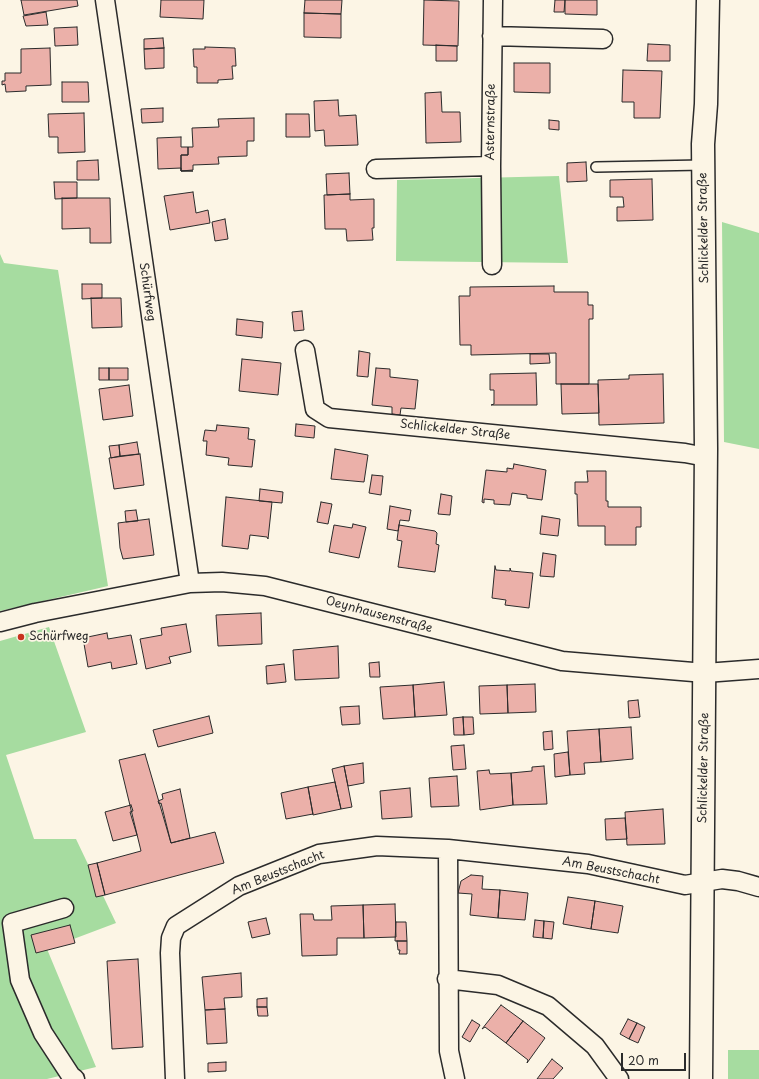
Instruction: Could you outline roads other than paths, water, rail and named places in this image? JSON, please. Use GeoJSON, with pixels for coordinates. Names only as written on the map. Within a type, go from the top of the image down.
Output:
{"type":"FeatureCollection","features":[{"type":"Feature","properties":{"kind":"main road","name":"Schlickelder Straße"},"geometry":{"type":"LineString","coordinates":[[701,1079],[706,456],[703,164],[708,0]]}},
{"type":"Feature","properties":{"kind":"street","name":"Schürfweg"},"geometry":{"type":"LineString","coordinates":[[105,0],[190,583]]}},
{"type":"Feature","properties":{"kind":"street","name":"Asternstraße"},"geometry":{"type":"LineString","coordinates":[[376,169],[491,166],[493,0]]}},
{"type":"Feature","properties":{"kind":"street"},"geometry":{"type":"LineString","coordinates":[[492,36],[603,39]]}},
{"type":"Feature","properties":{"kind":"street"},"geometry":{"type":"LineString","coordinates":[[491,166],[492,265]]}},
{"type":"Feature","properties":{"kind":"street","name":"Schlickelder Straße"},"geometry":{"type":"LineString","coordinates":[[305,350],[315,409],[329,418],[685,452],[706,456]]}},
{"type":"Feature","properties":{"kind":"street","name":"Oeynhausenstraße"},"geometry":{"type":"LineString","coordinates":[[0,622],[35,613],[190,583],[222,582],[265,586],[562,661],[705,673],[759,669]]}},
{"type":"Feature","properties":{"kind":"street","name":"Am Beustschacht"},"geometry":{"type":"LineString","coordinates":[[175,1079],[170,953],[172,938],[176,926],[239,886],[320,854],[378,846],[448,849],[588,864],[685,885],[722,879],[738,881],[759,888]]}},
{"type":"Feature","properties":{"kind":"street"},"geometry":{"type":"LineString","coordinates":[[448,849],[447,979],[449,1051],[455,1079]]}},
{"type":"Feature","properties":{"kind":"street"},"geometry":{"type":"LineString","coordinates":[[64,908],[12,923],[20,980],[43,1033],[71,1076],[75,1079]]}},
{"type":"Feature","properties":{"kind":"street"},"geometry":{"type":"LineString","coordinates":[[447,979],[498,985],[548,1006],[595,1046],[618,1079]]}},
{"type":"Feature","properties":{"kind":"lane"},"geometry":{"type":"LineString","coordinates":[[596,167],[703,164]]}},
{"type":"Feature","properties":{"kind":"place","name":"Schürfweg"},"geometry":{"type":"Point","coordinates":[21,637]}}]}
